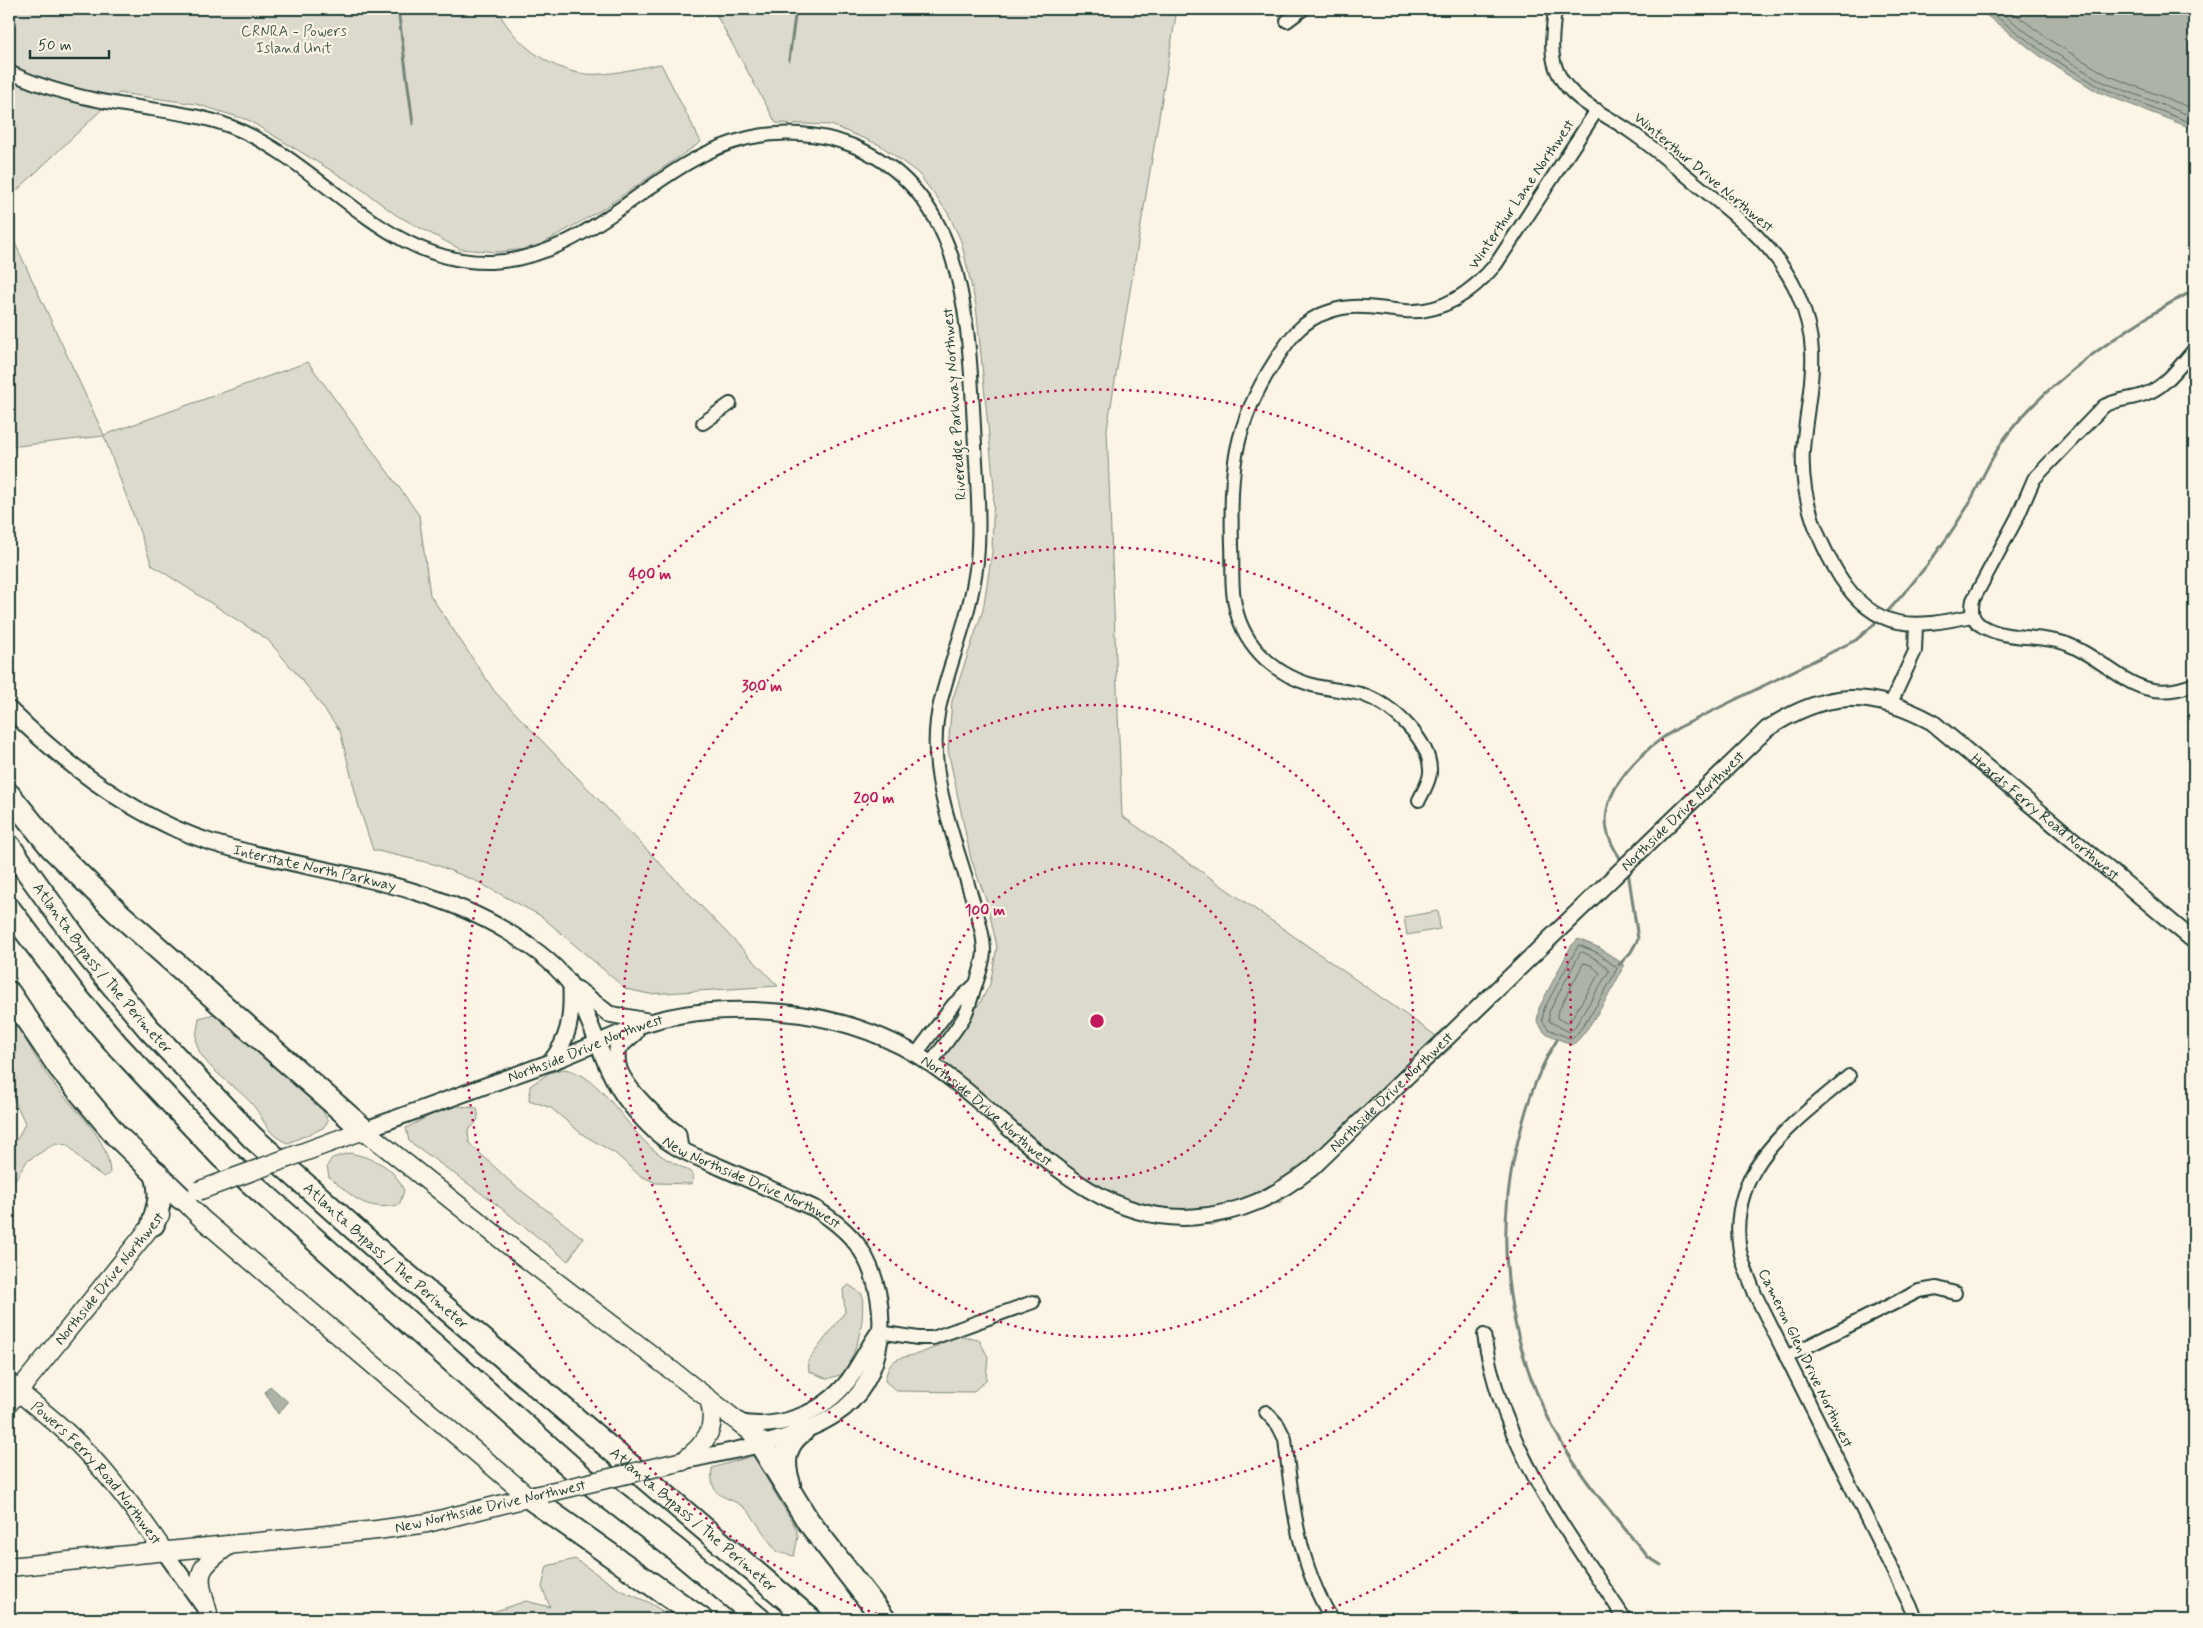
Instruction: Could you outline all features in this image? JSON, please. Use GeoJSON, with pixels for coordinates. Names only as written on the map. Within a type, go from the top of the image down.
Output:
{"type":"FeatureCollection","features":[{"type":"Feature","properties":{"kind":"highway"},"geometry":{"type":"LineString","coordinates":[[9,795],[52,848],[116,911],[364,1130]]}},
{"type":"Feature","properties":{"kind":"highway","name":"Atlanta Bypass / The Perimeter"},"geometry":{"type":"LineString","coordinates":[[9,846],[89,957],[149,1030],[254,1138],[387,1258],[810,1619]]}},
{"type":"Feature","properties":{"kind":"highway"},"geometry":{"type":"LineString","coordinates":[[9,909],[73,993],[118,1046],[222,1157],[587,1481],[674,1548],[759,1619]]}},
{"type":"Feature","properties":{"kind":"highway"},"geometry":{"type":"LineString","coordinates":[[9,993],[60,1068],[116,1135],[156,1173],[189,1195]]}},
{"type":"Feature","properties":{"kind":"highway"},"geometry":{"type":"LineString","coordinates":[[153,1224],[160,1204],[161,1194],[156,1173]]}},
{"type":"Feature","properties":{"kind":"highway"},"geometry":{"type":"LineString","coordinates":[[794,1499],[786,1475],[784,1456],[790,1443],[802,1431]]}},
{"type":"Feature","properties":{"kind":"highway"},"geometry":{"type":"LineString","coordinates":[[760,1442],[808,1521],[884,1619]]}},
{"type":"Feature","properties":{"kind":"highway"},"geometry":{"type":"LineString","coordinates":[[538,1496],[701,1619]]}},
{"type":"Feature","properties":{"kind":"main road","name":"Northside Drive Northwest"},"geometry":{"type":"LineString","coordinates":[[12,1393],[164,1210],[189,1195],[364,1130]]}},
{"type":"Feature","properties":{"kind":"main road"},"geometry":{"type":"LineString","coordinates":[[364,1130],[512,1248],[709,1398],[760,1442]]}},
{"type":"Feature","properties":{"kind":"main road"},"geometry":{"type":"LineString","coordinates":[[189,1195],[202,1219],[538,1496]]}},
{"type":"Feature","properties":{"kind":"main road","name":"Powers Ferry Road Northwest"},"geometry":{"type":"LineString","coordinates":[[12,1393],[64,1430],[99,1466],[122,1493],[163,1550]]}},
{"type":"Feature","properties":{"kind":"main road"},"geometry":{"type":"LineString","coordinates":[[683,1461],[696,1452],[709,1436],[713,1420],[709,1398]]}},
{"type":"Feature","properties":{"kind":"main road","name":"New Northside Drive Northwest"},"geometry":{"type":"LineString","coordinates":[[9,1567],[163,1550],[348,1534],[413,1525],[683,1461]]}},
{"type":"Feature","properties":{"kind":"main road"},"geometry":{"type":"LineString","coordinates":[[210,1616],[200,1586],[200,1574],[209,1560],[229,1544]]}},
{"type":"Feature","properties":{"kind":"street"},"geometry":{"type":"LineString","coordinates":[[1287,21],[1304,9]]}},
{"type":"Feature","properties":{"kind":"street","name":"Winterthur Drive Northwest"},"geometry":{"type":"LineString","coordinates":[[1555,9],[1552,47],[1558,74],[1571,90],[1596,110],[1641,138],[1752,230],[1784,268],[1801,302],[1811,339],[1812,387],[1803,450],[1804,489],[1812,523],[1829,560],[1849,591],[1865,607],[1888,620],[1916,625],[1972,616]]}},
{"type":"Feature","properties":{"kind":"street","name":"Riveredge Parkway Northwest"},"geometry":{"type":"LineString","coordinates":[[9,72],[53,90],[132,106],[188,114],[230,126],[273,148],[397,238],[432,253],[469,261],[516,260],[561,246],[586,232],[694,160],[724,145],[763,135],[806,134],[842,142],[876,158],[907,181],[930,208],[946,239],[958,279],[968,335],[979,518],[977,560],[966,620],[940,703],[935,748],[942,794],[982,936],[984,954],[966,1014],[930,1064]]}},
{"type":"Feature","properties":{"kind":"street","name":"Winterthur Lane Northwest"},"geometry":{"type":"LineString","coordinates":[[1419,800],[1430,774],[1429,763],[1415,733],[1397,714],[1381,703],[1363,695],[1312,685],[1287,676],[1263,658],[1245,635],[1237,617],[1233,598],[1231,490],[1237,444],[1248,411],[1267,373],[1289,339],[1307,321],[1328,312],[1351,306],[1373,306],[1407,312],[1430,309],[1455,300],[1479,284],[1496,264],[1596,110]]}},
{"type":"Feature","properties":{"kind":"street"},"geometry":{"type":"LineString","coordinates":[[2194,350],[2156,389],[2144,395],[2126,397],[2104,406],[2034,479],[2018,516],[1973,600],[1972,616],[1981,626],[2000,634],[2068,644],[2101,663],[2128,682],[2148,690],[2168,692],[2194,684]]}},
{"type":"Feature","properties":{"kind":"street"},"geometry":{"type":"LineString","coordinates":[[703,423],[730,404]]}},
{"type":"Feature","properties":{"kind":"street"},"geometry":{"type":"LineString","coordinates":[[1892,703],[1915,651],[1916,625]]}},
{"type":"Feature","properties":{"kind":"street","name":"Northside Drive Northwest"},"geometry":{"type":"LineString","coordinates":[[364,1130],[654,1022],[696,1014],[744,1011],[810,1016],[864,1030],[916,1054],[1062,1171],[1108,1202],[1145,1214],[1180,1218],[1216,1215],[1251,1206],[1283,1190],[1312,1168],[1767,728],[1792,713],[1825,701],[1859,699],[1892,703]]}},
{"type":"Feature","properties":{"kind":"street","name":"Heards Ferry Road Northwest"},"geometry":{"type":"LineString","coordinates":[[1892,703],[1932,722],[2194,941]]}},
{"type":"Feature","properties":{"kind":"street","name":"Interstate North Parkway"},"geometry":{"type":"LineString","coordinates":[[9,709],[46,746],[91,780],[175,828],[246,852],[420,892],[451,902],[497,925],[526,944],[554,966],[570,984],[584,1009],[597,1044]]}},
{"type":"Feature","properties":{"kind":"street"},"geometry":{"type":"LineString","coordinates":[[570,984],[609,1014],[631,1020],[654,1022]]}},
{"type":"Feature","properties":{"kind":"street"},"geometry":{"type":"LineString","coordinates":[[550,1062],[561,1048],[568,1032],[570,984]]}},
{"type":"Feature","properties":{"kind":"street"},"geometry":{"type":"LineString","coordinates":[[916,1054],[953,1005],[975,985]]}},
{"type":"Feature","properties":{"kind":"street"},"geometry":{"type":"LineString","coordinates":[[654,1022],[628,1038],[617,1049],[618,1066],[634,1093],[666,1126],[678,1134],[680,1149]]}},
{"type":"Feature","properties":{"kind":"street","name":"New Northside Drive Northwest"},"geometry":{"type":"LineString","coordinates":[[597,1044],[607,1070],[630,1104],[650,1127],[680,1149],[816,1208],[846,1231],[864,1255],[875,1280],[880,1307],[880,1349],[876,1362],[852,1401],[834,1416],[802,1431],[683,1461]]}},
{"type":"Feature","properties":{"kind":"street","name":"Cameron Glen Drive Northwest"},"geometry":{"type":"LineString","coordinates":[[1849,1076],[1768,1147],[1751,1173],[1741,1202],[1738,1233],[1743,1263],[1755,1294],[1917,1619]]}},
{"type":"Feature","properties":{"kind":"street"},"geometry":{"type":"LineString","coordinates":[[1786,1357],[1919,1291],[1937,1288],[1955,1293]]}},
{"type":"Feature","properties":{"kind":"street"},"geometry":{"type":"LineString","coordinates":[[738,1422],[757,1425],[776,1423],[806,1414],[823,1404],[846,1383],[879,1332],[918,1338],[933,1338],[1033,1302]]}},
{"type":"Feature","properties":{"kind":"street"},"geometry":{"type":"LineString","coordinates":[[1484,1335],[1488,1361],[1500,1406],[1514,1442],[1547,1501],[1625,1619]]}},
{"type":"Feature","properties":{"kind":"street"},"geometry":{"type":"LineString","coordinates":[[1266,1412],[1278,1425],[1285,1439],[1299,1538],[1311,1575],[1332,1619]]}},
{"type":"Feature","properties":{"kind":"street","name":"Powers Ferry Road Northwest"},"geometry":{"type":"LineString","coordinates":[[163,1550],[210,1616]]}},
{"type":"Feature","properties":{"kind":"green space","name":"CRNRA - Powers Island Unit"},"geometry":{"type":"Polygon","coordinates":[[[9,9],[497,9],[519,40],[539,56],[562,68],[584,74],[607,74],[661,64],[701,142],[601,210],[535,248],[499,252],[460,249],[396,215],[360,188],[248,120],[196,104],[119,93],[9,198],[9,9]]]}},
{"type":"Feature","properties":{"kind":"green space"},"geometry":{"type":"Polygon","coordinates":[[[713,9],[1177,9],[1107,429],[1122,816],[1452,1047],[1281,1202],[1214,1225],[1151,1222],[1086,1191],[935,1061],[980,1003],[990,984],[997,947],[987,902],[971,859],[948,750],[952,701],[983,610],[992,552],[994,487],[976,305],[961,241],[948,213],[918,173],[880,145],[831,125],[776,123],[713,9]]]}},
{"type":"Feature","properties":{"kind":"green space"},"geometry":{"type":"Polygon","coordinates":[[[9,230],[104,435],[308,362],[419,515],[430,595],[495,692],[778,986],[649,994],[626,989],[541,916],[476,881],[434,864],[373,850],[359,807],[340,731],[311,691],[268,640],[152,565],[104,436],[9,447],[9,230]]]}},
{"type":"Feature","properties":{"kind":"green space"},"geometry":{"type":"Polygon","coordinates":[[[1438,911],[1440,929],[1407,935],[1404,917],[1438,911]]]}},
{"type":"Feature","properties":{"kind":"green space"},"geometry":{"type":"Polygon","coordinates":[[[9,1010],[52,1082],[84,1118],[102,1144],[110,1173],[104,1177],[85,1164],[68,1145],[56,1143],[27,1161],[9,1189],[9,1146],[18,1138],[25,1123],[9,1089],[9,1010]]]}},
{"type":"Feature","properties":{"kind":"green space"},"geometry":{"type":"Polygon","coordinates":[[[214,1014],[225,1018],[317,1099],[328,1121],[323,1128],[288,1143],[270,1131],[252,1104],[206,1062],[197,1045],[199,1018],[214,1014]]]}},
{"type":"Feature","properties":{"kind":"green space"},"geometry":{"type":"Polygon","coordinates":[[[563,1069],[577,1073],[590,1080],[602,1091],[647,1144],[662,1156],[693,1175],[692,1184],[656,1183],[639,1175],[616,1154],[582,1134],[551,1108],[529,1100],[530,1086],[549,1073],[563,1069]]]}},
{"type":"Feature","properties":{"kind":"green space"},"geometry":{"type":"Polygon","coordinates":[[[458,1106],[477,1108],[477,1121],[468,1130],[469,1143],[514,1185],[583,1238],[568,1261],[492,1201],[409,1141],[406,1128],[435,1113],[458,1106]]]}},
{"type":"Feature","properties":{"kind":"green space"},"geometry":{"type":"Polygon","coordinates":[[[350,1153],[375,1161],[389,1169],[400,1182],[404,1191],[399,1205],[377,1206],[368,1204],[353,1197],[329,1177],[327,1166],[332,1158],[350,1153]]]}},
{"type":"Feature","properties":{"kind":"green space"},"geometry":{"type":"Polygon","coordinates":[[[849,1285],[862,1294],[863,1305],[859,1336],[853,1355],[843,1374],[827,1379],[809,1371],[808,1361],[845,1312],[843,1290],[849,1285]]]}},
{"type":"Feature","properties":{"kind":"green space"},"geometry":{"type":"Polygon","coordinates":[[[957,1336],[979,1340],[988,1357],[986,1380],[973,1392],[897,1391],[885,1381],[893,1362],[926,1351],[957,1336]]]}},
{"type":"Feature","properties":{"kind":"green space"},"geometry":{"type":"Polygon","coordinates":[[[752,1456],[759,1461],[766,1478],[796,1528],[798,1537],[794,1556],[777,1552],[745,1508],[721,1495],[713,1486],[712,1468],[752,1456]]]}},
{"type":"Feature","properties":{"kind":"green space"},"geometry":{"type":"Polygon","coordinates":[[[575,1559],[620,1590],[648,1602],[675,1619],[472,1619],[526,1601],[550,1607],[542,1587],[547,1566],[575,1559]]]}},
{"type":"Feature","properties":{"kind":"water"},"geometry":{"type":"Polygon","coordinates":[[[1978,9],[2194,9],[2194,129],[2098,92],[2044,59],[1978,9]]]}},
{"type":"Feature","properties":{"kind":"water"},"geometry":{"type":"Polygon","coordinates":[[[1578,939],[1600,948],[1623,964],[1623,967],[1585,1032],[1572,1045],[1545,1033],[1537,1022],[1539,1008],[1571,946],[1578,939]]]}},
{"type":"Feature","properties":{"kind":"water"},"geometry":{"type":"Polygon","coordinates":[[[270,1386],[288,1402],[278,1414],[265,1392],[270,1386]]]}},
{"type":"Feature","properties":{"kind":"waterway"},"geometry":{"type":"LineString","coordinates":[[398,9],[413,124]]}},
{"type":"Feature","properties":{"kind":"waterway"},"geometry":{"type":"LineString","coordinates":[[789,60],[796,9]]}},
{"type":"Feature","properties":{"kind":"waterway"},"geometry":{"type":"LineString","coordinates":[[1888,611],[1930,562],[1966,509],[2004,439],[2033,406],[2066,375],[2101,348],[2165,306],[2194,291]]}},
{"type":"Feature","properties":{"kind":"waterway"},"geometry":{"type":"LineString","coordinates":[[1620,858],[1608,834],[1606,814],[1610,799],[1618,784],[1640,757],[1678,728],[1856,640],[1880,619]]}},
{"type":"Feature","properties":{"kind":"waterway"},"geometry":{"type":"LineString","coordinates":[[1619,965],[1631,952],[1638,939],[1628,871]]}},
{"type":"Feature","properties":{"kind":"waterway"},"geometry":{"type":"LineString","coordinates":[[1557,1040],[1536,1080],[1526,1109],[1515,1153],[1508,1196],[1506,1239],[1508,1281],[1515,1324],[1527,1365],[1542,1405],[1562,1444],[1608,1509],[1648,1557],[1661,1565]]}}]}
